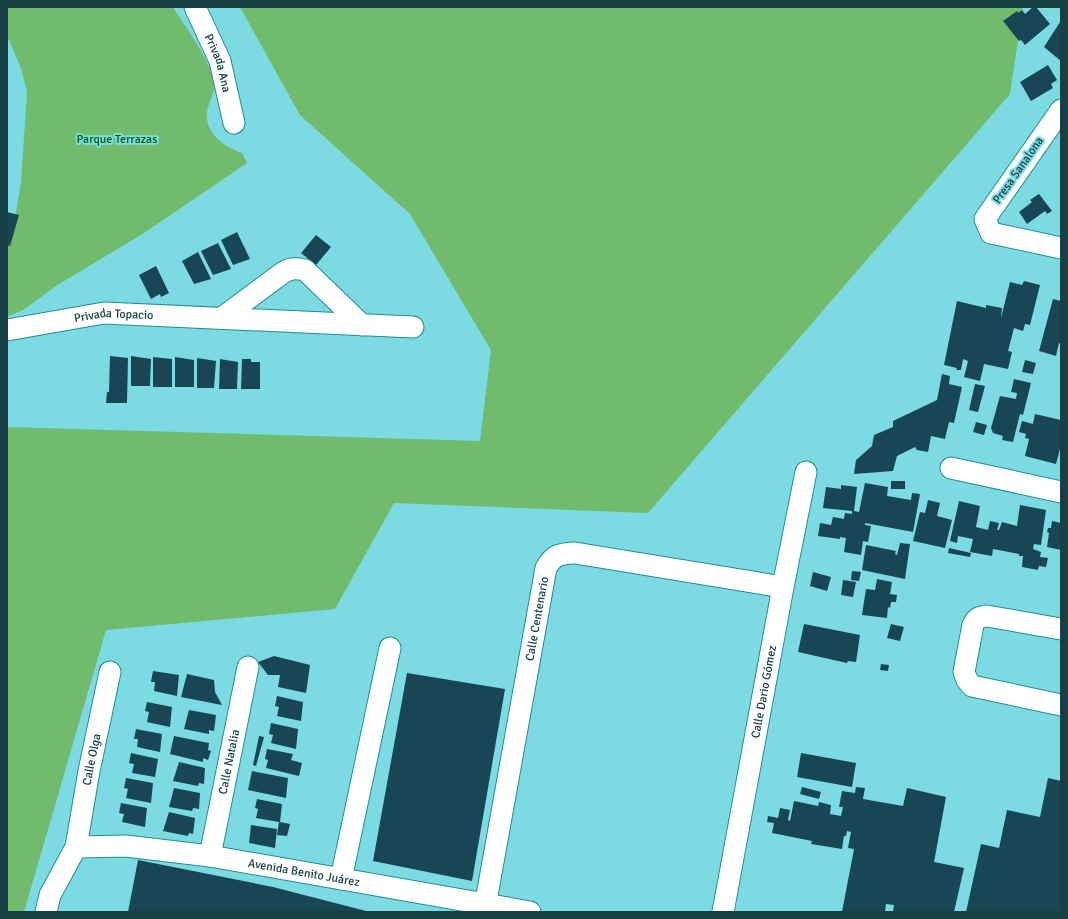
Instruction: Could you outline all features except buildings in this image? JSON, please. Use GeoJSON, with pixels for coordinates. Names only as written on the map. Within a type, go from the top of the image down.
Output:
{"type":"FeatureCollection","features":[{"type":"Feature","properties":{"kind":"street","name":"Privada Ana"},"geometry":{"type":"LineString","coordinates":[[194,7],[220,61],[234,123]]}},
{"type":"Feature","properties":{"kind":"street","name":"Presa Sanalona"},"geometry":{"type":"LineString","coordinates":[[1061,110],[985,219],[991,232],[1061,248]]}},
{"type":"Feature","properties":{"kind":"street"},"geometry":{"type":"LineString","coordinates":[[222,318],[287,269],[296,268],[305,270],[362,325]]}},
{"type":"Feature","properties":{"kind":"street","name":"Privada Topacio"},"geometry":{"type":"LineString","coordinates":[[7,330],[104,313],[414,328]]}},
{"type":"Feature","properties":{"kind":"street"},"geometry":{"type":"LineString","coordinates":[[951,468],[1061,492]]}},
{"type":"Feature","properties":{"kind":"street","name":"Calle Dario Gómez"},"geometry":{"type":"LineString","coordinates":[[723,912],[783,587],[806,472]]}},
{"type":"Feature","properties":{"kind":"street","name":"Calle Centenario"},"geometry":{"type":"LineString","coordinates":[[485,908],[546,568],[552,558],[562,554],[575,553],[783,587]]}},
{"type":"Feature","properties":{"kind":"street"},"geometry":{"type":"LineString","coordinates":[[1061,629],[980,616],[975,620],[973,625],[964,672],[967,680],[972,686],[1061,705]]}},
{"type":"Feature","properties":{"kind":"street"},"geometry":{"type":"LineString","coordinates":[[342,879],[390,648]]}},
{"type":"Feature","properties":{"kind":"street","name":"Calle Natalia"},"geometry":{"type":"LineString","coordinates":[[210,856],[248,667]]}},
{"type":"Feature","properties":{"kind":"street","name":"Calle Olga"},"geometry":{"type":"LineString","coordinates":[[46,912],[50,895],[76,847],[89,771],[110,672]]}},
{"type":"Feature","properties":{"kind":"street","name":"Avenida Benito Juárez"},"geometry":{"type":"LineString","coordinates":[[76,847],[126,846],[210,856],[342,879],[485,908],[530,912]]}},
{"type":"Feature","properties":{"kind":"green space","name":"Parque Terrazas"},"geometry":{"type":"Polygon","coordinates":[[[7,7],[173,7],[202,53],[214,80],[214,89],[207,113],[207,122],[210,129],[220,141],[242,153],[247,163],[144,233],[56,286],[23,310],[7,317],[7,239],[14,224],[21,183],[27,92],[21,68],[9,40],[7,39],[7,7]]]}},
{"type":"Feature","properties":{"kind":"green space"},"geometry":{"type":"Polygon","coordinates":[[[240,7],[1023,7],[1010,94],[648,513],[394,503],[335,609],[106,630],[24,912],[7,912],[7,427],[480,441],[491,350],[410,214],[300,115],[240,7]]]}}]}
